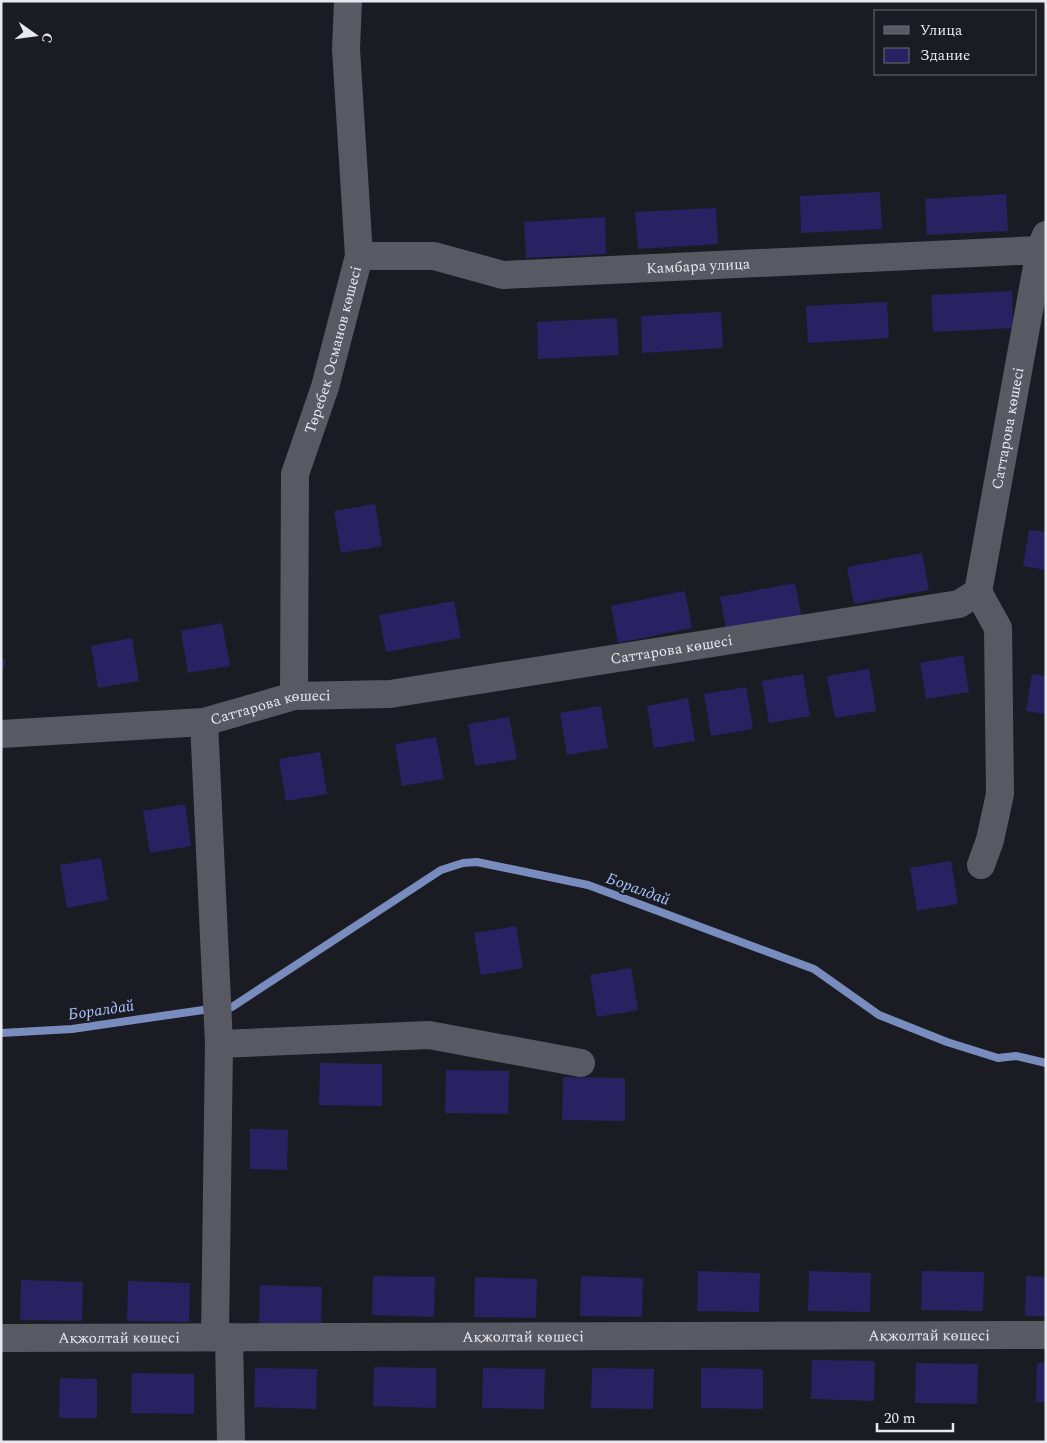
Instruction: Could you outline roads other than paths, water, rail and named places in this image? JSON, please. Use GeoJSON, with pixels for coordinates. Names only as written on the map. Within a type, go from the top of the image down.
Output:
{"type":"FeatureCollection","features":[{"type":"Feature","properties":{"kind":"street","name":"Төребек Османов көшесі"},"geometry":{"type":"LineString","coordinates":[[294,696],[295,474],[325,387],[359,256],[346,49],[348,1]]}},
{"type":"Feature","properties":{"kind":"street","name":"Камбара улица"},"geometry":{"type":"LineString","coordinates":[[359,256],[434,256],[503,275],[1043,243]]}},
{"type":"Feature","properties":{"kind":"street","name":"Саттарова көшесі"},"geometry":{"type":"LineString","coordinates":[[1,734],[204,722],[294,696],[390,694],[960,604],[978,592],[1043,243]]}},
{"type":"Feature","properties":{"kind":"street"},"geometry":{"type":"LineString","coordinates":[[978,592],[998,628],[1000,775],[1000,794],[992,831],[980,865]]}},
{"type":"Feature","properties":{"kind":"street"},"geometry":{"type":"LineString","coordinates":[[204,722],[219,1044],[222,1337],[231,1442]]}},
{"type":"Feature","properties":{"kind":"street"},"geometry":{"type":"LineString","coordinates":[[219,1044],[429,1036],[581,1064]]}},
{"type":"Feature","properties":{"kind":"street","name":"Ақжолтай көшесі"},"geometry":{"type":"LineString","coordinates":[[1,1338],[1046,1335]]}},
{"type":"Feature","properties":{"kind":"waterway","name":"Боралдай"},"geometry":{"type":"LineString","coordinates":[[232,1007],[441,870],[463,863],[477,862],[588,885],[814,969],[879,1015],[947,1042],[998,1058],[1016,1056],[1046,1063]]}},
{"type":"Feature","properties":{"kind":"waterway","name":"Боралдай"},"geometry":{"type":"LineString","coordinates":[[1,1033],[72,1029],[203,1010]]}}]}
